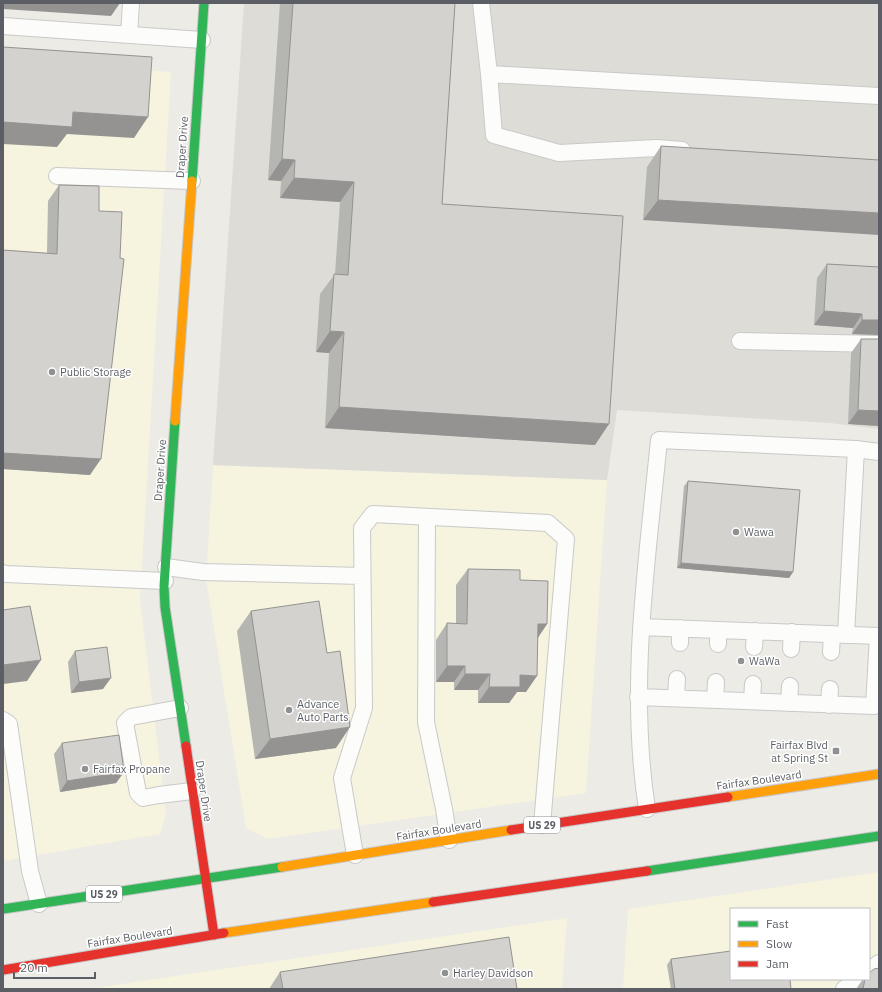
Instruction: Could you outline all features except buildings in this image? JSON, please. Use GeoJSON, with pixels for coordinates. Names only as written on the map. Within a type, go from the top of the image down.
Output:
{"type":"FeatureCollection","features":[{"type":"Feature","properties":{"kind":"main road","name":"Draper Drive"},"geometry":{"type":"LineString","coordinates":[[204,3],[165,574],[165,607],[214,935]]}},
{"type":"Feature","properties":{"kind":"main road","name":"Fairfax Boulevard"},"geometry":{"type":"LineString","coordinates":[[3,909],[879,774]]}},
{"type":"Feature","properties":{"kind":"main road","name":"Fairfax Boulevard"},"geometry":{"type":"LineString","coordinates":[[3,970],[214,935],[879,836]]}},
{"type":"Feature","properties":{"kind":"lane"},"geometry":{"type":"LineString","coordinates":[[129,35],[131,3]]}},
{"type":"Feature","properties":{"kind":"lane"},"geometry":{"type":"LineString","coordinates":[[481,3],[494,135],[559,153],[657,148],[696,151]]}},
{"type":"Feature","properties":{"kind":"lane"},"geometry":{"type":"LineString","coordinates":[[3,26],[202,40]]}},
{"type":"Feature","properties":{"kind":"lane"},"geometry":{"type":"LineString","coordinates":[[489,74],[879,96]]}},
{"type":"Feature","properties":{"kind":"lane"},"geometry":{"type":"LineString","coordinates":[[57,176],[192,181]]}},
{"type":"Feature","properties":{"kind":"lane"},"geometry":{"type":"LineString","coordinates":[[740,340],[879,344]]}},
{"type":"Feature","properties":{"kind":"lane"},"geometry":{"type":"LineString","coordinates":[[647,809],[642,778],[638,697],[641,626],[659,440],[856,449],[879,452]]}},
{"type":"Feature","properties":{"kind":"lane"},"geometry":{"type":"LineString","coordinates":[[831,652],[839,635],[856,449]]}},
{"type":"Feature","properties":{"kind":"lane"},"geometry":{"type":"LineString","coordinates":[[355,855],[342,778],[364,708],[362,528],[372,514],[548,523],[566,539],[542,825]]}},
{"type":"Feature","properties":{"kind":"lane"},"geometry":{"type":"LineString","coordinates":[[427,517],[426,722],[449,840]]}},
{"type":"Feature","properties":{"kind":"lane"},"geometry":{"type":"LineString","coordinates":[[3,573],[165,574],[203,572],[362,576]]}},
{"type":"Feature","properties":{"kind":"lane"},"geometry":{"type":"LineString","coordinates":[[638,697],[789,703],[830,697],[874,706],[878,636],[792,632],[755,639],[680,635],[641,626]]}},
{"type":"Feature","properties":{"kind":"lane"},"geometry":{"type":"LineString","coordinates":[[791,649],[792,632]]}},
{"type":"Feature","properties":{"kind":"lane"},"geometry":{"type":"LineString","coordinates":[[676,698],[677,679]]}},
{"type":"Feature","properties":{"kind":"lane"},"geometry":{"type":"LineString","coordinates":[[715,700],[716,682]]}},
{"type":"Feature","properties":{"kind":"lane"},"geometry":{"type":"LineString","coordinates":[[752,701],[753,684]]}},
{"type":"Feature","properties":{"kind":"lane"},"geometry":{"type":"LineString","coordinates":[[789,703],[790,686]]}},
{"type":"Feature","properties":{"kind":"lane"},"geometry":{"type":"LineString","coordinates":[[180,708],[131,717],[126,723],[138,793],[143,798],[192,791]]}},
{"type":"Feature","properties":{"kind":"lane"},"geometry":{"type":"LineString","coordinates":[[3,720],[9,724],[30,871],[39,904]]}},
{"type":"Feature","properties":{"kind":"lane"},"geometry":{"type":"LineString","coordinates":[[870,970],[879,963]]}},
{"type":"Feature","properties":{"kind":"lane"},"geometry":{"type":"LineString","coordinates":[[844,989],[857,980]]}},
{"type":"Feature","properties":{"kind":"shaded area"},"geometry":{"type":"Polygon","coordinates":[[[244,3],[879,3],[879,429],[830,423],[617,410],[607,480],[213,465],[244,3]]]}},
{"type":"Feature","properties":{"kind":"shaded area"},"geometry":{"type":"Polygon","coordinates":[[[3,59],[171,72],[140,600],[166,814],[160,834],[3,861],[3,59]]]}},
{"type":"Feature","properties":{"kind":"shaded area"},"geometry":{"type":"Polygon","coordinates":[[[213,465],[607,480],[586,793],[268,839],[246,828],[206,579],[213,465]]]}},
{"type":"Feature","properties":{"kind":"shaded area"},"geometry":{"type":"Polygon","coordinates":[[[879,872],[879,989],[623,989],[628,909],[879,872]]]}},
{"type":"Feature","properties":{"kind":"shaded area"},"geometry":{"type":"Polygon","coordinates":[[[567,918],[562,989],[88,989],[567,918]]]}},
{"type":"Feature","properties":{"kind":"traffic: fast"},"geometry":{"type":"LineString","coordinates":[[192,181],[204,3]]}},
{"type":"Feature","properties":{"kind":"traffic: fast"},"geometry":{"type":"LineString","coordinates":[[175,421],[164,586],[165,607],[186,746]]}},
{"type":"Feature","properties":{"kind":"traffic: fast"},"geometry":{"type":"LineString","coordinates":[[647,871],[879,836]]}},
{"type":"Feature","properties":{"kind":"traffic: fast"},"geometry":{"type":"LineString","coordinates":[[3,909],[282,867]]}},
{"type":"Feature","properties":{"kind":"traffic: slow"},"geometry":{"type":"LineString","coordinates":[[175,421],[192,181]]}},
{"type":"Feature","properties":{"kind":"traffic: slow"},"geometry":{"type":"LineString","coordinates":[[728,797],[879,774]]}},
{"type":"Feature","properties":{"kind":"traffic: slow"},"geometry":{"type":"LineString","coordinates":[[282,867],[511,830]]}},
{"type":"Feature","properties":{"kind":"traffic: slow"},"geometry":{"type":"LineString","coordinates":[[224,933],[433,902]]}},
{"type":"Feature","properties":{"kind":"traffic: jam"},"geometry":{"type":"LineString","coordinates":[[186,746],[214,935]]}},
{"type":"Feature","properties":{"kind":"traffic: jam"},"geometry":{"type":"LineString","coordinates":[[511,830],[728,797]]}},
{"type":"Feature","properties":{"kind":"traffic: jam"},"geometry":{"type":"LineString","coordinates":[[433,902],[647,871]]}},
{"type":"Feature","properties":{"kind":"traffic: jam"},"geometry":{"type":"LineString","coordinates":[[3,970],[224,933]]}},
{"type":"Feature","properties":{"kind":"place","name":"Public Storage"},"geometry":{"type":"Point","coordinates":[52,372]}},
{"type":"Feature","properties":{"kind":"place","name":"Wawa"},"geometry":{"type":"Point","coordinates":[736,532]}},
{"type":"Feature","properties":{"kind":"place","name":"WaWa"},"geometry":{"type":"Point","coordinates":[741,661]}},
{"type":"Feature","properties":{"kind":"place","name":"Advance Auto Parts"},"geometry":{"type":"Point","coordinates":[289,710]}},
{"type":"Feature","properties":{"kind":"place","name":"Fairfax Blvd at Spring St"},"geometry":{"type":"Point","coordinates":[836,751]}},
{"type":"Feature","properties":{"kind":"place","name":"Fairfax Propane"},"geometry":{"type":"Point","coordinates":[85,769]}},
{"type":"Feature","properties":{"kind":"place","name":"Harley Davidson"},"geometry":{"type":"Point","coordinates":[445,973]}}]}
